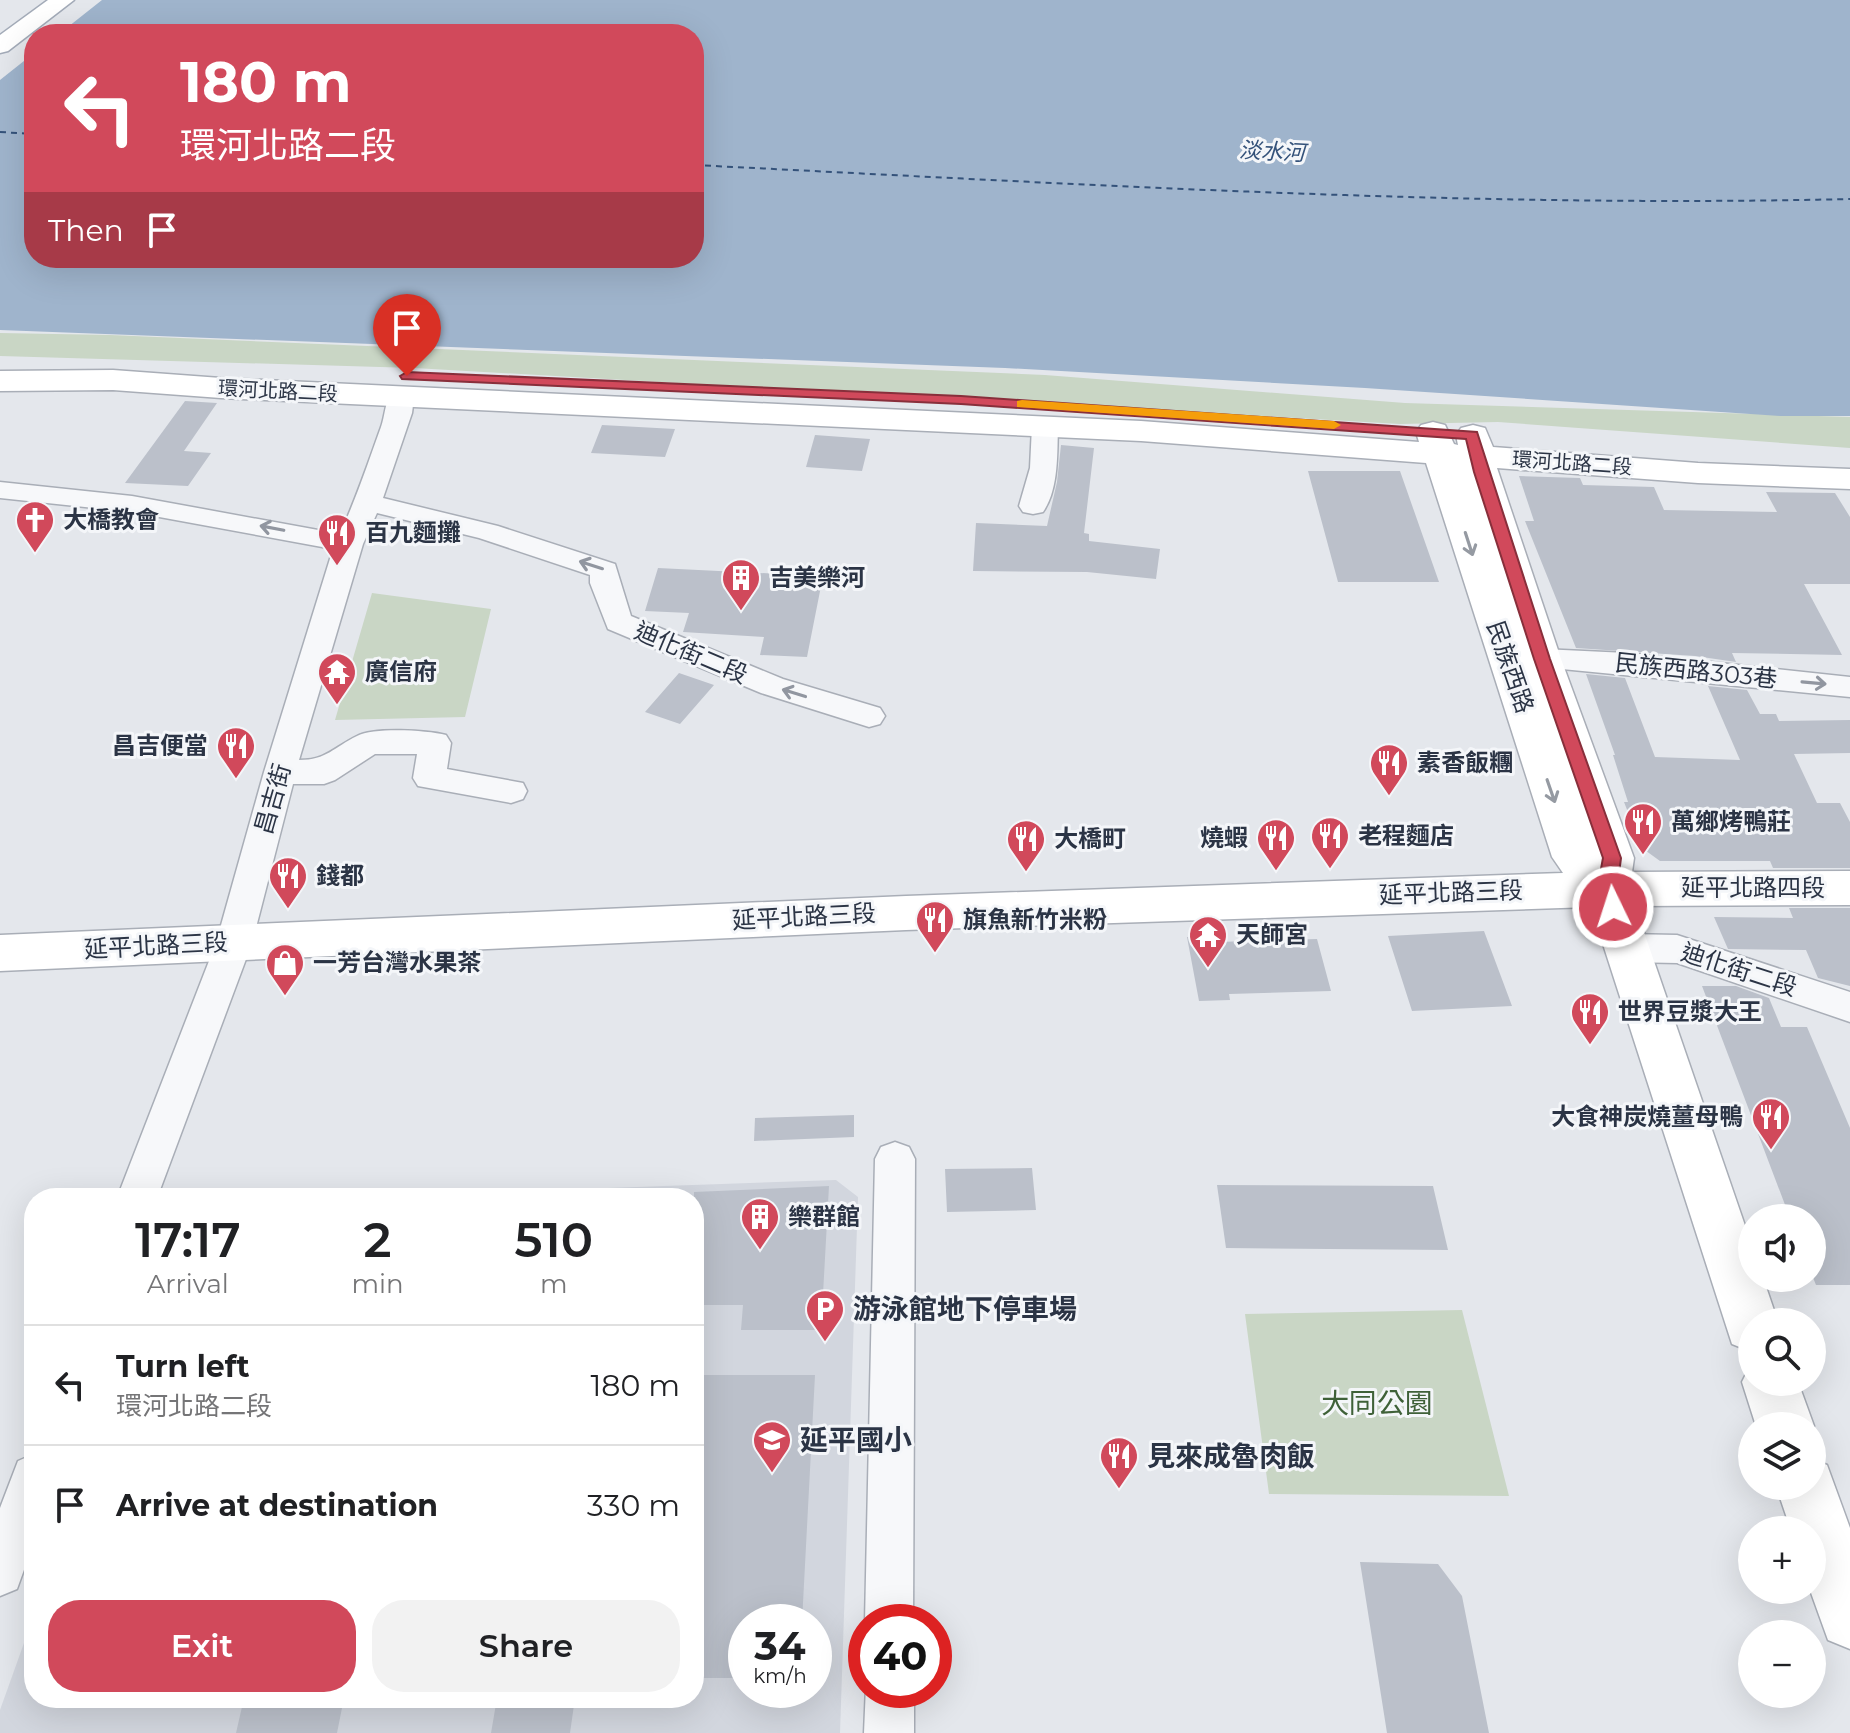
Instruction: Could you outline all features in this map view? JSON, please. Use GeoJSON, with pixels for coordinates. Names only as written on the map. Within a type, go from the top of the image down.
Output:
{"type":"FeatureCollection","features":[{"type":"Feature","properties":{"kind":"main road"},"geometry":{"type":"LineString","coordinates":[[0,23],[31,0]]}},
{"type":"Feature","properties":{"kind":"main road"},"geometry":{"type":"LineString","coordinates":[[0,35],[47,0]]}},
{"type":"Feature","properties":{"kind":"main road"},"geometry":{"type":"LineString","coordinates":[[30,24],[63,0]]}},
{"type":"Feature","properties":{"kind":"main road"},"geometry":{"type":"LineString","coordinates":[[0,46],[24,28]]}},
{"type":"Feature","properties":{"kind":"main road","name":"環河北路二段"},"geometry":{"type":"LineString","coordinates":[[0,361],[63,360],[961,400],[1782,478],[1850,479]]}},
{"type":"Feature","properties":{"kind":"main road","name":"環河北路二段"},"geometry":{"type":"LineString","coordinates":[[0,381],[113,380],[401,397],[1456,445],[1776,458],[1850,457]]}},
{"type":"Feature","properties":{"kind":"main road","name":"民族西路"},"geometry":{"type":"LineString","coordinates":[[1456,445],[1542,659],[1612,858],[1608,889],[1746,1308]]}},
{"type":"Feature","properties":{"kind":"main road","name":"民族西路"},"geometry":{"type":"LineString","coordinates":[[1456,445],[1574,857],[1608,889]]}},
{"type":"Feature","properties":{"kind":"main road","name":"延平北路四段"},"geometry":{"type":"LineString","coordinates":[[1608,889],[1850,888]]}},
{"type":"Feature","properties":{"kind":"main road","name":"延平北路三段"},"geometry":{"type":"LineString","coordinates":[[0,953],[906,913],[1608,889]]}},
{"type":"Feature","properties":{"kind":"main road"},"geometry":{"type":"LineString","coordinates":[[1827,1522],[1850,1618]]}},
{"type":"Feature","properties":{"kind":"street","name":"昌吉街"},"geometry":{"type":"LineString","coordinates":[[141,1188],[234,943],[280,772],[349,544],[368,503],[399,413],[401,397]]}},
{"type":"Feature","properties":{"kind":"street"},"geometry":{"type":"LineString","coordinates":[[1033,506],[1043,468],[1045,426]]}},
{"type":"Feature","properties":{"kind":"street"},"geometry":{"type":"LineString","coordinates":[[0,490],[68,494],[212,516],[349,544]]}},
{"type":"Feature","properties":{"kind":"street","name":"迪化街二段"},"geometry":{"type":"LineString","coordinates":[[368,503],[488,532],[605,570],[604,583],[618,622],[772,686],[869,716]]}},
{"type":"Feature","properties":{"kind":"street","name":"民族西路303巷"},"geometry":{"type":"LineString","coordinates":[[1542,659],[1627,663],[1850,687]]}},
{"type":"Feature","properties":{"kind":"street"},"geometry":{"type":"LineString","coordinates":[[280,772],[324,772],[369,743],[435,743],[429,778],[511,791]]}},
{"type":"Feature","properties":{"kind":"street","name":"迪化街二段"},"geometry":{"type":"LineString","coordinates":[[1627,948],[1677,949],[1850,1007]]}},
{"type":"Feature","properties":{"kind":"street"},"geometry":{"type":"LineString","coordinates":[[889,1604],[895,1159]]}},
{"type":"Feature","properties":{"kind":"street"},"geometry":{"type":"LineString","coordinates":[[0,1572],[24,1505]]}},
{"type":"Feature","properties":{"kind":"street"},"geometry":{"type":"LineString","coordinates":[[889,1708],[889,1733]]}},
{"type":"Feature","properties":{"kind":"shaded area","name":"延平國小"},"geometry":{"type":"Polygon","coordinates":[[[836,1180],[858,1197],[840,1733],[0,1733],[0,1710],[24,1643],[24,1708],[704,1708],[704,1188],[607,1188],[836,1180]]]}},
{"type":"Feature","properties":{"kind":"green space"},"geometry":{"type":"Polygon","coordinates":[[[0,333],[110,335],[1045,375],[1405,403],[1850,417],[1850,448],[1498,422],[1400,424],[414,368],[0,356],[0,333]]]}},
{"type":"Feature","properties":{"kind":"green space"},"geometry":{"type":"Polygon","coordinates":[[[372,593],[491,609],[465,717],[335,720],[372,593]]]}},
{"type":"Feature","properties":{"kind":"green space","name":"大同公園"},"geometry":{"type":"Polygon","coordinates":[[[1462,1310],[1509,1496],[1269,1494],[1245,1314],[1462,1310]]]}},
{"type":"Feature","properties":{"kind":"water","name":"淡水河"},"geometry":{"type":"Polygon","coordinates":[[[0,0],[1850,0],[1850,416],[1780,416],[1005,368],[0,330],[0,0]]]}},
{"type":"Feature","properties":{"kind":"pier"},"geometry":{"type":"Polygon","coordinates":[[[0,0],[102,0],[72,24],[24,24],[24,61],[0,80],[0,0]]]}},
{"type":"Feature","properties":{"kind":"building"},"geometry":{"type":"Polygon","coordinates":[[[185,401],[217,403],[184,451],[211,453],[188,486],[125,483],[185,401]]]}},
{"type":"Feature","properties":{"kind":"building"},"geometry":{"type":"Polygon","coordinates":[[[602,425],[675,429],[665,457],[591,453],[602,425]]]}},
{"type":"Feature","properties":{"kind":"building"},"geometry":{"type":"Polygon","coordinates":[[[815,435],[870,439],[862,471],[806,467],[815,435]]]}},
{"type":"Feature","properties":{"kind":"building"},"geometry":{"type":"Polygon","coordinates":[[[1061,445],[1094,448],[1084,533],[1089,534],[1089,541],[1160,549],[1156,579],[1087,572],[973,571],[976,523],[1047,526],[1061,445]]]}},
{"type":"Feature","properties":{"kind":"building"},"geometry":{"type":"Polygon","coordinates":[[[1308,471],[1400,471],[1439,582],[1338,582],[1308,471]]]}},
{"type":"Feature","properties":{"kind":"building"},"geometry":{"type":"Polygon","coordinates":[[[1519,476],[1580,478],[1583,485],[1654,487],[1664,510],[1777,512],[1766,492],[1835,493],[1850,517],[1850,584],[1804,584],[1842,655],[1732,653],[1736,662],[1695,656],[1576,648],[1525,521],[1534,521],[1519,476]]]}},
{"type":"Feature","properties":{"kind":"building","name":"吉美樂河"},"geometry":{"type":"Polygon","coordinates":[[[658,568],[823,576],[807,657],[760,655],[764,637],[683,632],[689,613],[645,611],[658,568]]]}},
{"type":"Feature","properties":{"kind":"building"},"geometry":{"type":"Polygon","coordinates":[[[679,673],[714,685],[680,724],[645,712],[679,673]]]}},
{"type":"Feature","properties":{"kind":"building"},"geometry":{"type":"Polygon","coordinates":[[[1586,674],[1625,678],[1655,757],[1740,760],[1708,686],[1747,690],[1760,714],[1776,714],[1779,721],[1850,720],[1850,753],[1794,754],[1817,803],[1840,803],[1850,822],[1850,868],[1773,868],[1770,861],[1660,861],[1642,848],[1624,802],[1628,802],[1615,755],[1586,674]]]}},
{"type":"Feature","properties":{"kind":"building"},"geometry":{"type":"Polygon","coordinates":[[[1789,908],[1850,908],[1850,986],[1818,978],[1806,950],[1728,949],[1714,917],[1793,918],[1789,908]]]}},
{"type":"Feature","properties":{"kind":"building"},"geometry":{"type":"Polygon","coordinates":[[[1484,931],[1512,1006],[1412,1011],[1388,936],[1484,931]]]}},
{"type":"Feature","properties":{"kind":"building"},"geometry":{"type":"Polygon","coordinates":[[[1217,936],[1218,942],[1317,939],[1331,991],[1229,994],[1230,1000],[1199,1001],[1187,937],[1217,936]]]}},
{"type":"Feature","properties":{"kind":"building"},"geometry":{"type":"Polygon","coordinates":[[[1702,986],[1736,986],[1769,998],[1781,1027],[1807,1027],[1850,1128],[1850,1285],[1826,1285],[1826,1204],[1785,1204],[1702,986]]]}},
{"type":"Feature","properties":{"kind":"building"},"geometry":{"type":"Polygon","coordinates":[[[854,1115],[854,1137],[754,1141],[755,1118],[854,1115]]]}},
{"type":"Feature","properties":{"kind":"building"},"geometry":{"type":"Polygon","coordinates":[[[1032,1168],[1036,1210],[947,1212],[945,1169],[1032,1168]]]}},
{"type":"Feature","properties":{"kind":"building"},"geometry":{"type":"Polygon","coordinates":[[[1217,1185],[1433,1186],[1448,1250],[1226,1248],[1217,1185]]]}},
{"type":"Feature","properties":{"kind":"building","name":"樂群館"},"geometry":{"type":"Polygon","coordinates":[[[829,1186],[821,1330],[741,1330],[743,1305],[704,1305],[704,1192],[829,1186]]]}},
{"type":"Feature","properties":{"kind":"building"},"geometry":{"type":"Polygon","coordinates":[[[704,1375],[815,1375],[803,1604],[728,1604],[728,1678],[704,1678],[704,1375]]]}},
{"type":"Feature","properties":{"kind":"building"},"geometry":{"type":"Polygon","coordinates":[[[1360,1562],[1438,1564],[1462,1596],[1489,1733],[1387,1733],[1360,1562]]]}},
{"type":"Feature","properties":{"kind":"building"},"geometry":{"type":"Polygon","coordinates":[[[242,1708],[342,1708],[337,1733],[236,1733],[242,1708]]]}},
{"type":"Feature","properties":{"kind":"building"},"geometry":{"type":"Polygon","coordinates":[[[495,1708],[574,1708],[570,1733],[491,1733],[495,1708]]]}},
{"type":"Feature","properties":{"kind":"ferry route"},"geometry":{"type":"LineString","coordinates":[[0,132],[24,133]]}},
{"type":"Feature","properties":{"kind":"ferry route"},"geometry":{"type":"LineString","coordinates":[[704,165],[1416,197],[1705,201],[1850,199]]}},
{"type":"Feature","properties":{"kind":"slow traffic"},"geometry":{"type":"LineString","coordinates":[[1022,404],[1334,425]]}},
{"type":"Feature","properties":{"kind":"place","name":"大橋教會"},"geometry":{"type":"Point","coordinates":[35,554]}},
{"type":"Feature","properties":{"kind":"place","name":"百九麵攤"},"geometry":{"type":"Point","coordinates":[337,567]}},
{"type":"Feature","properties":{"kind":"place","name":"吉美樂河"},"geometry":{"type":"Point","coordinates":[741,612]}},
{"type":"Feature","properties":{"kind":"place","name":"廣信府"},"geometry":{"type":"Point","coordinates":[337,706]}},
{"type":"Feature","properties":{"kind":"place","name":"昌吉便當"},"geometry":{"type":"Point","coordinates":[236,780]}},
{"type":"Feature","properties":{"kind":"place","name":"素香飯糰"},"geometry":{"type":"Point","coordinates":[1389,797]}},
{"type":"Feature","properties":{"kind":"place","name":"萬鄉烤鴨莊"},"geometry":{"type":"Point","coordinates":[1643,856]}},
{"type":"Feature","properties":{"kind":"place","name":"老程麵店"},"geometry":{"type":"Point","coordinates":[1330,870]}},
{"type":"Feature","properties":{"kind":"place","name":"燒蝦"},"geometry":{"type":"Point","coordinates":[1276,872]}},
{"type":"Feature","properties":{"kind":"place","name":"大橋町"},"geometry":{"type":"Point","coordinates":[1026,873]}},
{"type":"Feature","properties":{"kind":"place","name":"錢都"},"geometry":{"type":"Point","coordinates":[288,910]}},
{"type":"Feature","properties":{"kind":"place","name":"旗魚新竹米粉"},"geometry":{"type":"Point","coordinates":[935,954]}},
{"type":"Feature","properties":{"kind":"place","name":"天師宮"},"geometry":{"type":"Point","coordinates":[1208,969]}},
{"type":"Feature","properties":{"kind":"place","name":"一芳台灣水果茶"},"geometry":{"type":"Point","coordinates":[285,997]}},
{"type":"Feature","properties":{"kind":"place","name":"世界豆漿大王"},"geometry":{"type":"Point","coordinates":[1590,1046]}},
{"type":"Feature","properties":{"kind":"place","name":"大食神炭燒薑母鴨"},"geometry":{"type":"Point","coordinates":[1771,1151]}},
{"type":"Feature","properties":{"kind":"place","name":"樂群館"},"geometry":{"type":"Point","coordinates":[760,1251]}},
{"type":"Feature","properties":{"kind":"place","name":"游泳館地下停車場"},"geometry":{"type":"Point","coordinates":[825,1343]}},
{"type":"Feature","properties":{"kind":"place","name":"延平國小"},"geometry":{"type":"Point","coordinates":[772,1474]}},
{"type":"Feature","properties":{"kind":"place","name":"見來成魯肉飯"},"geometry":{"type":"Point","coordinates":[1119,1490]}},
{"type":"Feature","properties":{"kind":"route"},"geometry":{"type":"LineString","coordinates":[[407,376],[961,400],[1473,435],[1481,472],[1542,659],[1612,858],[1608,889],[1613,907]]}}]}
